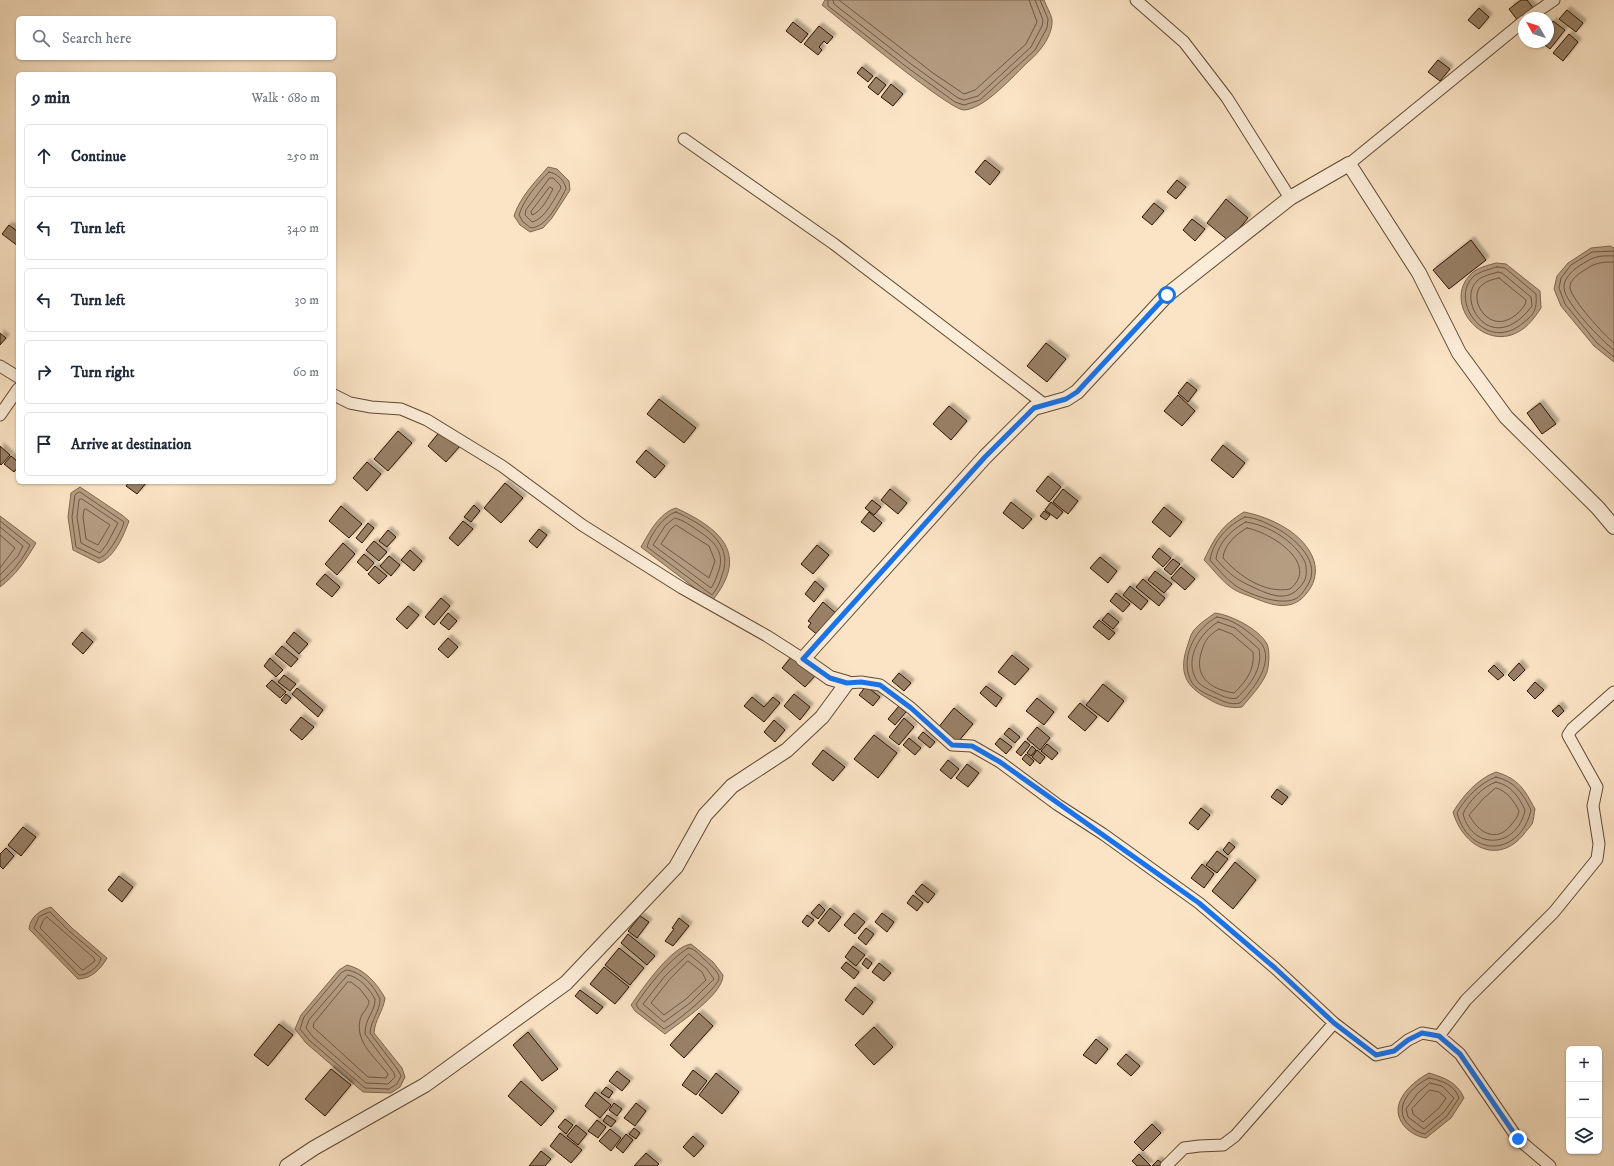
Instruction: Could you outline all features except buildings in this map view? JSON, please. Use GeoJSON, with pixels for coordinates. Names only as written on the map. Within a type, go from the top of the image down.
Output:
{"type":"FeatureCollection","features":[{"type":"Feature","properties":{"kind":"street"},"geometry":{"type":"LineString","coordinates":[[1136,0],[1184,42],[1227,98],[1290,198]]}},
{"type":"Feature","properties":{"kind":"street"},"geometry":{"type":"LineString","coordinates":[[1537,12],[1554,0]]}},
{"type":"Feature","properties":{"kind":"street"},"geometry":{"type":"LineString","coordinates":[[803,659],[985,457],[1034,408],[1066,399],[1077,392],[1167,295],[1290,198],[1349,164],[1518,26]]}},
{"type":"Feature","properties":{"kind":"street"},"geometry":{"type":"LineString","coordinates":[[684,139],[834,244],[1044,404]]}},
{"type":"Feature","properties":{"kind":"street"},"geometry":{"type":"LineString","coordinates":[[1349,164],[1419,273],[1460,353],[1506,417],[1598,508],[1614,527]]}},
{"type":"Feature","properties":{"kind":"street"},"geometry":{"type":"LineString","coordinates":[[0,366],[16,376]]}},
{"type":"Feature","properties":{"kind":"street"},"geometry":{"type":"LineString","coordinates":[[0,415],[16,392]]}},
{"type":"Feature","properties":{"kind":"street"},"geometry":{"type":"LineString","coordinates":[[336,395],[350,403],[371,407],[401,409],[427,420],[502,466],[582,525],[682,588],[767,636],[830,678],[847,683],[861,682],[880,685],[911,708],[952,745],[972,746],[1000,762],[1199,903],[1275,968],[1334,1023],[1376,1055],[1394,1051],[1408,1040],[1422,1033],[1439,1036],[1460,1054],[1518,1139],[1550,1166]]}},
{"type":"Feature","properties":{"kind":"street"},"geometry":{"type":"LineString","coordinates":[[287,1166],[314,1148],[425,1085],[566,982],[676,867],[705,815],[732,786],[788,750],[822,717],[847,683]]}},
{"type":"Feature","properties":{"kind":"street"},"geometry":{"type":"LineString","coordinates":[[1439,1036],[1466,1000],[1554,912],[1597,859],[1599,844],[1593,806],[1597,787],[1568,735],[1572,728],[1614,692]]}},
{"type":"Feature","properties":{"kind":"street"},"geometry":{"type":"LineString","coordinates":[[1166,1166],[1184,1148],[1223,1145],[1235,1136],[1334,1023]]}},
{"type":"Feature","properties":{"kind":"water"},"geometry":{"type":"Polygon","coordinates":[[[825,0],[1044,0],[1050,12],[1052,26],[1045,43],[1041,48],[999,90],[981,104],[964,110],[954,106],[938,96],[871,45],[822,5],[825,0]]]}},
{"type":"Feature","properties":{"kind":"water"},"geometry":{"type":"Polygon","coordinates":[[[548,167],[557,169],[569,181],[570,190],[552,218],[543,228],[530,232],[520,225],[514,216],[524,196],[548,167]]]}},
{"type":"Feature","properties":{"kind":"water"},"geometry":{"type":"Polygon","coordinates":[[[1610,246],[1614,248],[1614,362],[1594,346],[1561,306],[1554,289],[1557,276],[1568,263],[1591,248],[1610,246]]]}},
{"type":"Feature","properties":{"kind":"water"},"geometry":{"type":"Polygon","coordinates":[[[1496,263],[1506,264],[1540,291],[1541,308],[1534,318],[1522,330],[1504,336],[1491,335],[1480,330],[1470,321],[1464,310],[1461,298],[1463,285],[1473,272],[1479,268],[1496,263]]]}},
{"type":"Feature","properties":{"kind":"water"},"geometry":{"type":"Polygon","coordinates":[[[80,487],[129,521],[114,551],[99,563],[73,550],[68,517],[71,493],[80,487]]]}},
{"type":"Feature","properties":{"kind":"water"},"geometry":{"type":"Polygon","coordinates":[[[676,508],[706,525],[717,534],[725,545],[729,556],[729,570],[723,584],[712,601],[641,547],[651,530],[664,514],[676,508]]]}},
{"type":"Feature","properties":{"kind":"water"},"geometry":{"type":"Polygon","coordinates":[[[1244,512],[1265,518],[1285,528],[1303,542],[1309,551],[1315,565],[1314,580],[1309,590],[1297,602],[1283,606],[1275,605],[1239,592],[1226,584],[1204,560],[1224,527],[1244,512]]]}},
{"type":"Feature","properties":{"kind":"water"},"geometry":{"type":"Polygon","coordinates":[[[0,516],[36,543],[20,567],[0,587],[0,516]]]}},
{"type":"Feature","properties":{"kind":"water"},"geometry":{"type":"Polygon","coordinates":[[[1215,613],[1222,614],[1251,628],[1263,638],[1269,650],[1268,666],[1265,677],[1242,707],[1228,707],[1219,704],[1199,693],[1189,683],[1184,671],[1187,647],[1194,630],[1215,613]]]}},
{"type":"Feature","properties":{"kind":"water"},"geometry":{"type":"Polygon","coordinates":[[[1496,772],[1516,782],[1524,790],[1535,809],[1532,824],[1514,844],[1503,849],[1493,850],[1482,848],[1473,843],[1465,835],[1453,812],[1471,789],[1483,779],[1496,772]]]}},
{"type":"Feature","properties":{"kind":"water"},"geometry":{"type":"Polygon","coordinates":[[[51,907],[72,928],[107,958],[95,973],[83,979],[78,979],[29,929],[31,921],[36,915],[51,907]]]}},
{"type":"Feature","properties":{"kind":"water"},"geometry":{"type":"Polygon","coordinates":[[[691,944],[713,962],[723,975],[721,983],[716,991],[700,1008],[665,1034],[635,1011],[631,1005],[666,960],[675,952],[691,944]]]}},
{"type":"Feature","properties":{"kind":"water"},"geometry":{"type":"Polygon","coordinates":[[[347,965],[359,970],[369,977],[385,998],[374,1033],[402,1068],[405,1077],[400,1087],[391,1093],[363,1092],[306,1043],[295,1029],[301,1015],[339,970],[347,965]]]}},
{"type":"Feature","properties":{"kind":"water"},"geometry":{"type":"Polygon","coordinates":[[[1429,1073],[1450,1081],[1458,1088],[1464,1098],[1451,1118],[1426,1138],[1416,1135],[1407,1129],[1401,1121],[1398,1113],[1402,1097],[1407,1090],[1414,1083],[1429,1073]]]}},
{"type":"Feature","properties":{"kind":"route"},"geometry":{"type":"LineString","coordinates":[[1167,295],[1142,319],[1077,392],[1066,399],[1034,408],[985,457],[803,659],[830,678],[847,683],[861,682],[880,685],[911,708],[952,745],[972,746],[1000,762],[1058,805],[1103,834],[1199,903],[1275,968],[1334,1023],[1376,1055],[1394,1051],[1408,1040],[1422,1033],[1439,1036],[1460,1054],[1518,1139]]}}]}
